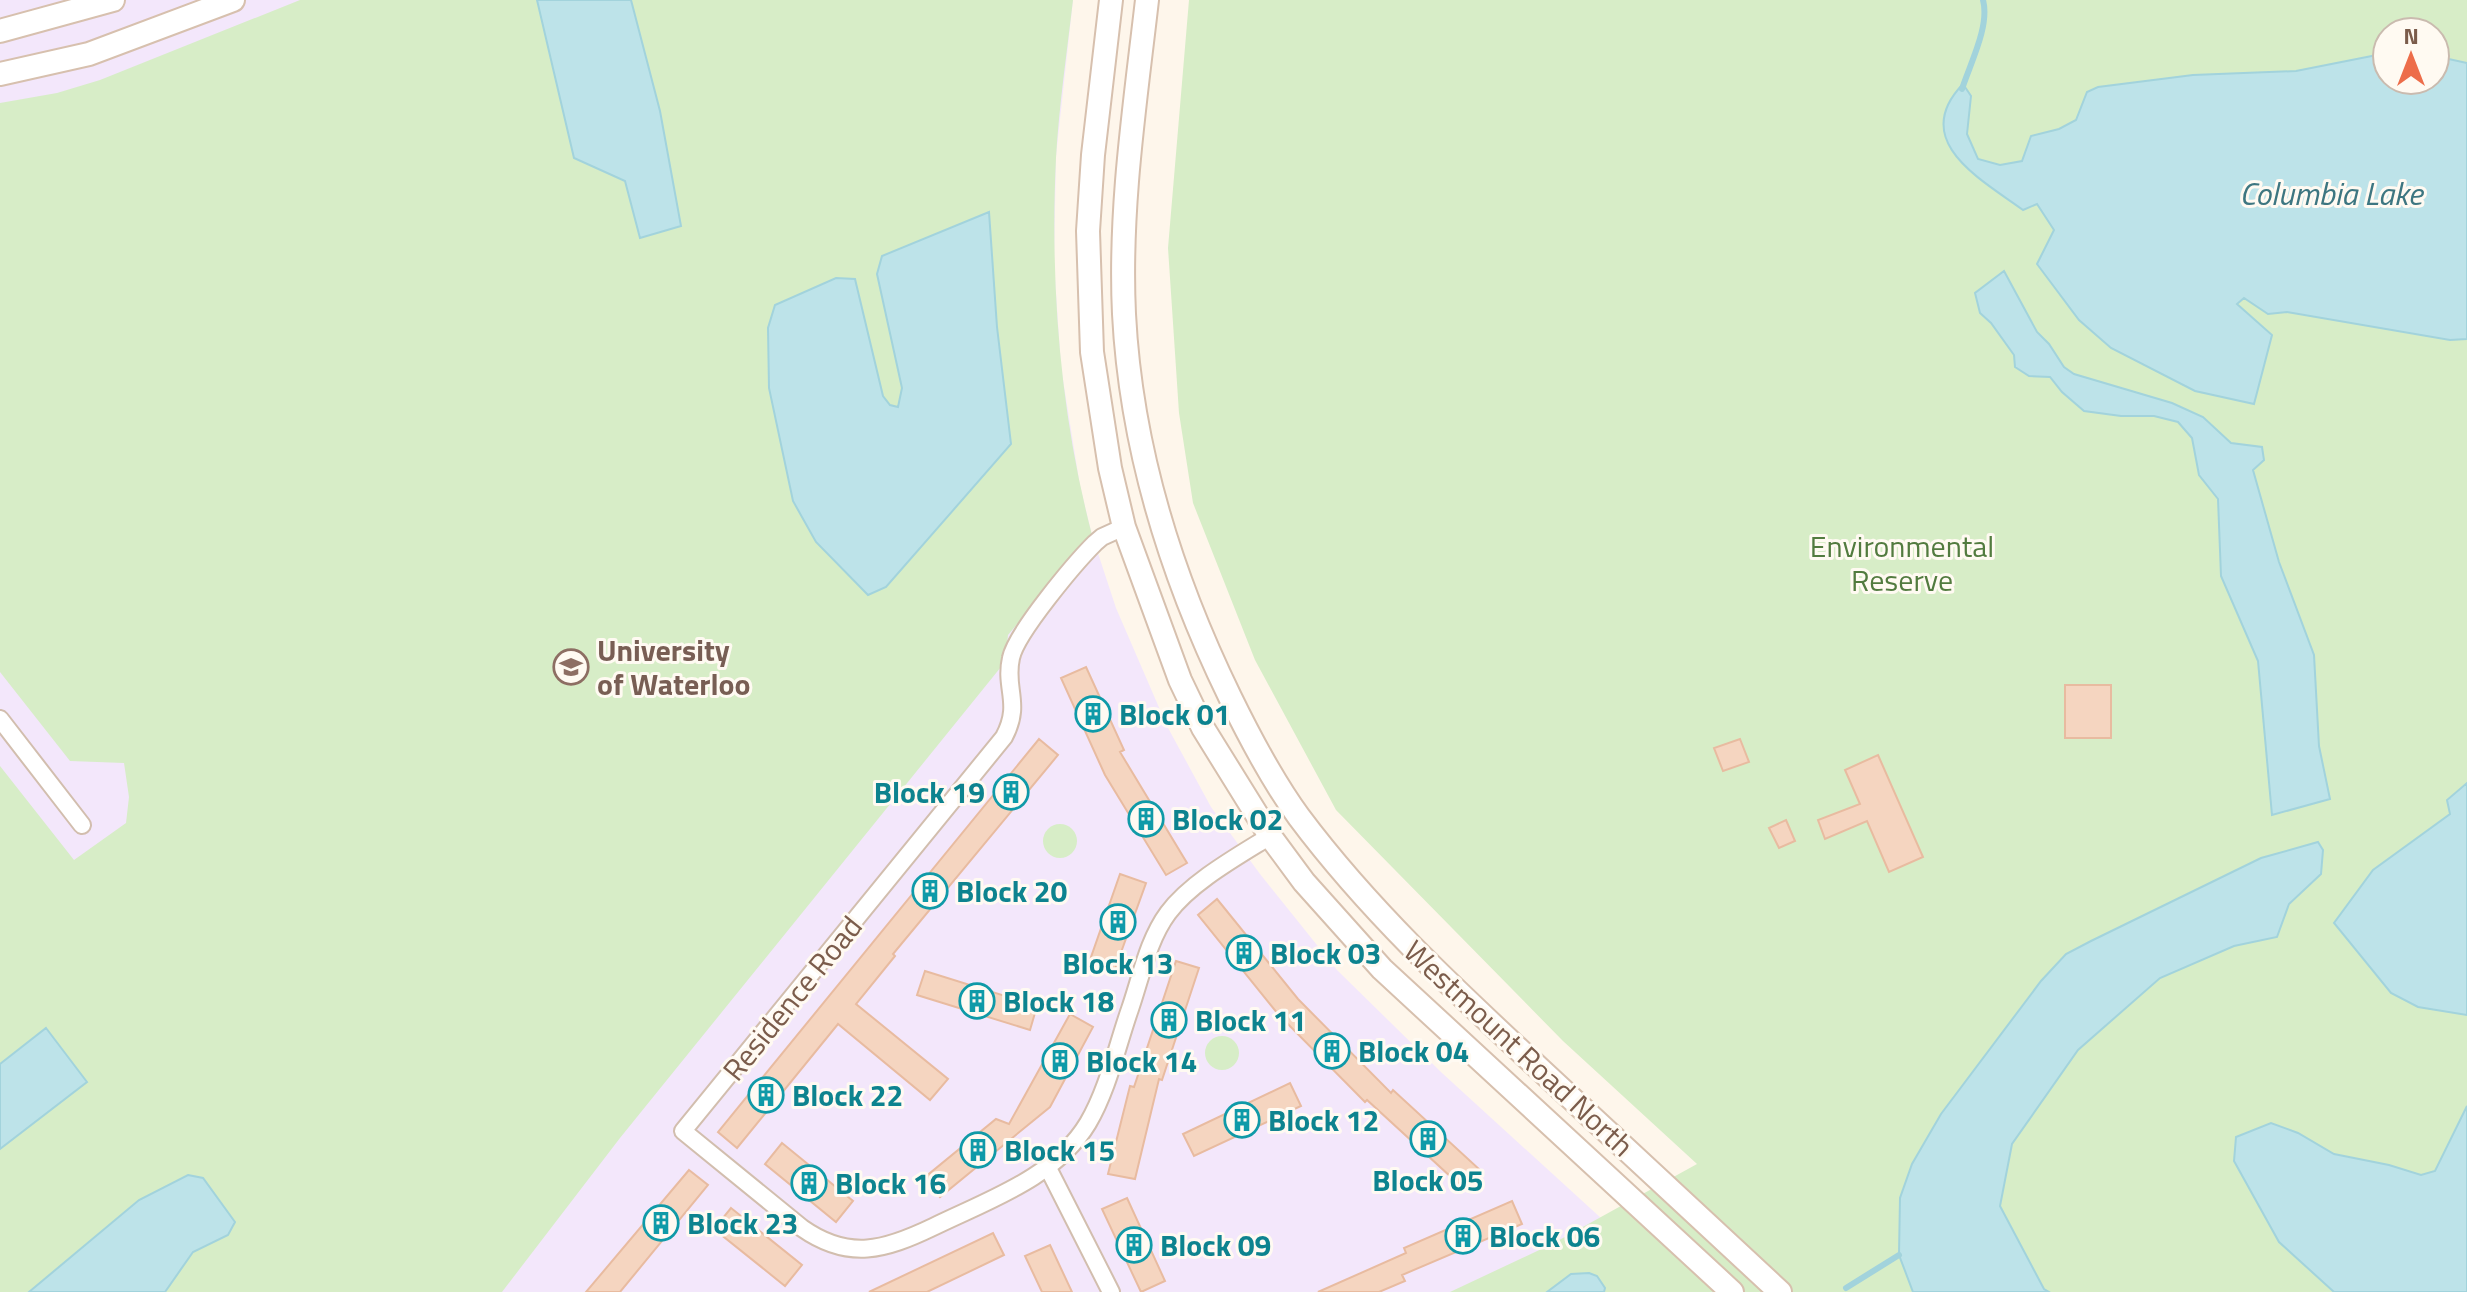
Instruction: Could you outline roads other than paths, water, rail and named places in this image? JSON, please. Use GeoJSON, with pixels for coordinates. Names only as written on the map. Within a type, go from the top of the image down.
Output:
{"type":"FeatureCollection","features":[{"type":"Feature","properties":{"kind":"main road"},"geometry":{"type":"LineString","coordinates":[[0,31],[113,0]]}},
{"type":"Feature","properties":{"kind":"main road"},"geometry":{"type":"LineString","coordinates":[[0,74],[89,54],[233,0]]}},
{"type":"Feature","properties":{"kind":"main road","name":"Westmount Road North"},"geometry":{"type":"LineString","coordinates":[[1111,0],[1090,193],[1089,295],[1099,400],[1124,527],[1186,692],[1203,728],[1270,836],[1304,882],[1382,969],[1732,1292]]}},
{"type":"Feature","properties":{"kind":"main road","name":"Westmount Road North"},"geometry":{"type":"LineString","coordinates":[[1147,0],[1129,145],[1123,239],[1124,319],[1132,390],[1157,518],[1204,644],[1230,698],[1250,738],[1297,815],[1368,901],[1442,979],[1780,1292]]}},
{"type":"Feature","properties":{"kind":"street","name":"Residence Road"},"geometry":{"type":"LineString","coordinates":[[1124,527],[1095,543],[1017,641],[1009,671],[1013,712],[1004,737],[683,1131],[813,1236],[844,1248],[897,1244],[1015,1187],[1048,1168],[1076,1141],[1096,1107],[1152,944],[1167,914],[1189,892],[1270,836]]}},
{"type":"Feature","properties":{"kind":"street"},"geometry":{"type":"LineString","coordinates":[[0,719],[82,825]]}},
{"type":"Feature","properties":{"kind":"street"},"geometry":{"type":"LineString","coordinates":[[1048,1168],[1111,1292]]}},
{"type":"Feature","properties":{"kind":"water"},"geometry":{"type":"Polygon","coordinates":[[[537,0],[631,0],[660,111],[681,226],[640,238],[625,181],[574,158],[537,0]]]}},
{"type":"Feature","properties":{"kind":"water","name":"Columbia Lake"},"geometry":{"type":"Polygon","coordinates":[[[2371,56],[2371,96],[2451,96],[2451,60],[2467,63],[2467,339],[2450,340],[2287,312],[2268,314],[2244,298],[2237,304],[2272,335],[2254,404],[2195,391],[2111,348],[2079,320],[2037,264],[2054,230],[2037,204],[2023,210],[1971,172],[1947,141],[1943,124],[1948,105],[1963,84],[1971,96],[1967,134],[1978,159],[2000,165],[2022,161],[2031,136],[2059,129],[2076,120],[2087,92],[2098,87],[2193,75],[2296,71],[2371,56]]]}},
{"type":"Feature","properties":{"kind":"water"},"geometry":{"type":"Polygon","coordinates":[[[989,212],[997,327],[1011,444],[886,587],[868,595],[816,542],[793,501],[769,388],[768,328],[775,305],[836,278],[855,279],[883,396],[890,405],[898,407],[902,388],[877,274],[882,256],[989,212]]]}},
{"type":"Feature","properties":{"kind":"water"},"geometry":{"type":"Polygon","coordinates":[[[2004,271],[2037,332],[2064,367],[2074,374],[2172,403],[2203,417],[2231,443],[2262,447],[2264,460],[2253,470],[2279,562],[2314,655],[2319,746],[2330,799],[2272,815],[2258,661],[2221,576],[2218,499],[2199,475],[2192,438],[2178,422],[2154,416],[2084,411],[2050,377],[2029,376],[2015,367],[2014,355],[1980,313],[1975,293],[2004,271]]]}},
{"type":"Feature","properties":{"kind":"water"},"geometry":{"type":"Polygon","coordinates":[[[2467,783],[2467,1015],[2418,1007],[2391,993],[2334,923],[2373,870],[2450,814],[2447,800],[2467,783]]]}},
{"type":"Feature","properties":{"kind":"water"},"geometry":{"type":"Polygon","coordinates":[[[2318,842],[2323,850],[2321,874],[2289,904],[2277,937],[2234,946],[2160,978],[2078,1050],[2012,1144],[2000,1206],[2044,1289],[2049,1292],[1913,1292],[1899,1255],[1900,1198],[1912,1164],[1941,1114],[2041,981],[2066,954],[2091,941],[2261,858],[2318,842]]]}},
{"type":"Feature","properties":{"kind":"water"},"geometry":{"type":"Polygon","coordinates":[[[46,1028],[87,1082],[0,1149],[0,1064],[46,1028]]]}},
{"type":"Feature","properties":{"kind":"water"},"geometry":{"type":"Polygon","coordinates":[[[2467,1106],[2467,1292],[2334,1292],[2279,1242],[2234,1161],[2236,1137],[2271,1123],[2298,1133],[2334,1154],[2421,1175],[2435,1171],[2467,1106]]]}},
{"type":"Feature","properties":{"kind":"water"},"geometry":{"type":"Polygon","coordinates":[[[188,1175],[203,1178],[235,1222],[228,1235],[193,1252],[165,1292],[29,1292],[139,1200],[188,1175]]]}},
{"type":"Feature","properties":{"kind":"water"},"geometry":{"type":"Polygon","coordinates":[[[1571,1274],[1597,1276],[1605,1288],[1604,1292],[1547,1292],[1571,1274]]]}},
{"type":"Feature","properties":{"kind":"waterway"},"geometry":{"type":"LineString","coordinates":[[1962,89],[1982,33],[1983,0]]}},
{"type":"Feature","properties":{"kind":"waterway"},"geometry":{"type":"LineString","coordinates":[[1846,1288],[1899,1255]]}},
{"type":"Feature","properties":{"kind":"place","name":"University of Waterloo"},"geometry":{"type":"Point","coordinates":[571,667]}},
{"type":"Feature","properties":{"kind":"place","name":"Block 01"},"geometry":{"type":"Point","coordinates":[1093,714]}},
{"type":"Feature","properties":{"kind":"place","name":"Block 19"},"geometry":{"type":"Point","coordinates":[1011,792]}},
{"type":"Feature","properties":{"kind":"place","name":"Block 02"},"geometry":{"type":"Point","coordinates":[1146,819]}},
{"type":"Feature","properties":{"kind":"place","name":"Block 20"},"geometry":{"type":"Point","coordinates":[930,891]}},
{"type":"Feature","properties":{"kind":"place","name":"Block 13"},"geometry":{"type":"Point","coordinates":[1118,922]}},
{"type":"Feature","properties":{"kind":"place","name":"Block 03"},"geometry":{"type":"Point","coordinates":[1244,953]}},
{"type":"Feature","properties":{"kind":"place","name":"Block 18"},"geometry":{"type":"Point","coordinates":[977,1001]}},
{"type":"Feature","properties":{"kind":"place","name":"Block 11"},"geometry":{"type":"Point","coordinates":[1169,1020]}},
{"type":"Feature","properties":{"kind":"place","name":"Block 04"},"geometry":{"type":"Point","coordinates":[1332,1051]}},
{"type":"Feature","properties":{"kind":"place","name":"Block 14"},"geometry":{"type":"Point","coordinates":[1060,1061]}},
{"type":"Feature","properties":{"kind":"place","name":"Block 22"},"geometry":{"type":"Point","coordinates":[766,1095]}},
{"type":"Feature","properties":{"kind":"place","name":"Block 12"},"geometry":{"type":"Point","coordinates":[1242,1120]}},
{"type":"Feature","properties":{"kind":"place","name":"Block 05"},"geometry":{"type":"Point","coordinates":[1428,1139]}},
{"type":"Feature","properties":{"kind":"place","name":"Block 15"},"geometry":{"type":"Point","coordinates":[978,1150]}},
{"type":"Feature","properties":{"kind":"place","name":"Block 16"},"geometry":{"type":"Point","coordinates":[809,1183]}},
{"type":"Feature","properties":{"kind":"place","name":"Block 23"},"geometry":{"type":"Point","coordinates":[661,1223]}},
{"type":"Feature","properties":{"kind":"place","name":"Block 06"},"geometry":{"type":"Point","coordinates":[1463,1236]}},
{"type":"Feature","properties":{"kind":"place","name":"Block 09"},"geometry":{"type":"Point","coordinates":[1134,1245]}},
{"type":"Feature","properties":{"kind":"park label","name":"Environmental Reserve"},"geometry":{"type":"Point","coordinates":[1902,563]}}]}
